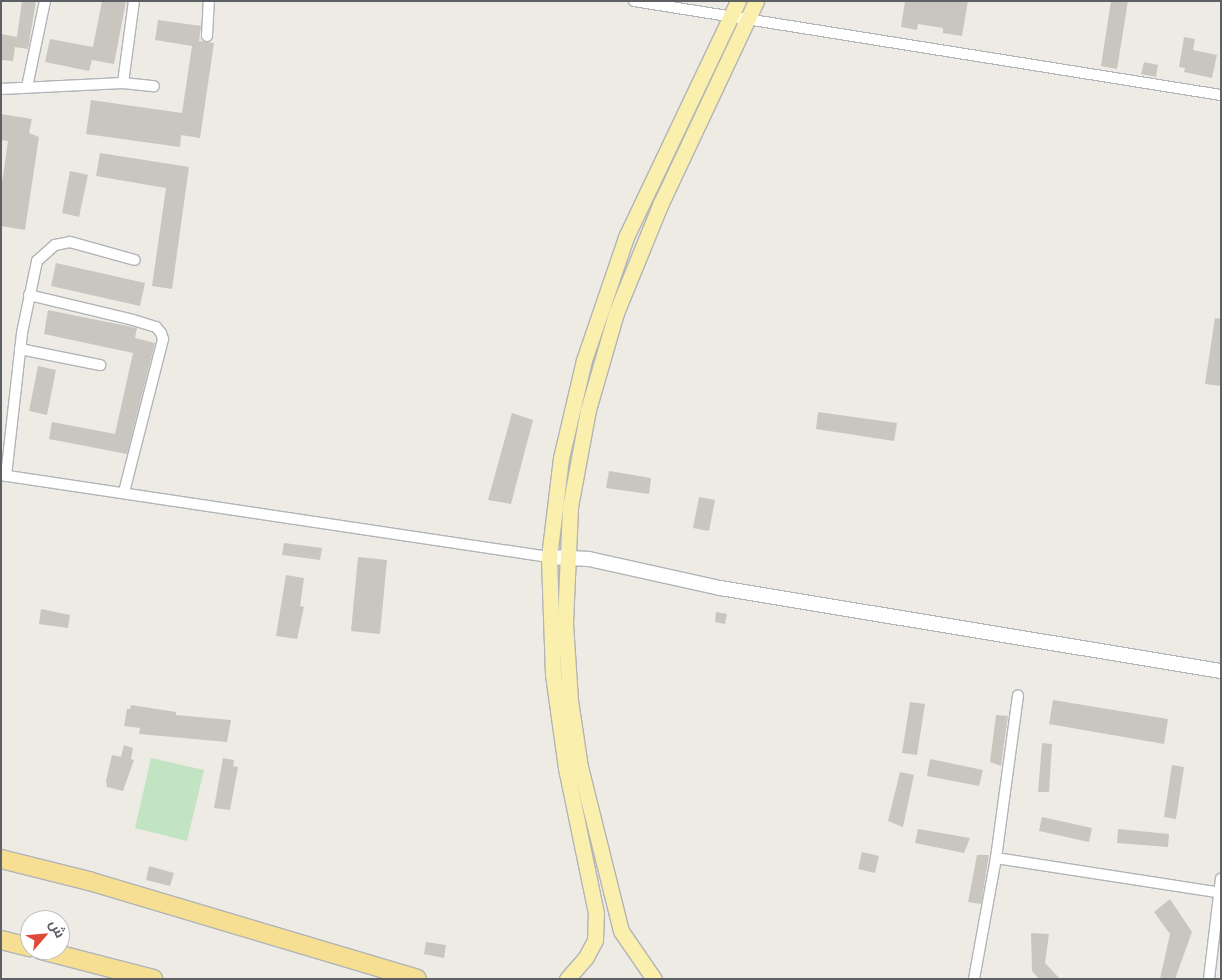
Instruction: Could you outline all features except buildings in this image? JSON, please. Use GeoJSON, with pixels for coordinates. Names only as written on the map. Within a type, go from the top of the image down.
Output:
{"type":"FeatureCollection","features":[{"type":"Feature","properties":{"kind":"highway"},"geometry":{"type":"LineString","coordinates":[[1,859],[89,881],[417,979]]}},
{"type":"Feature","properties":{"kind":"highway"},"geometry":{"type":"LineString","coordinates":[[1,940],[20,945]]}},
{"type":"Feature","properties":{"kind":"highway"},"geometry":{"type":"LineString","coordinates":[[70,958],[153,979]]}},
{"type":"Feature","properties":{"kind":"main road"},"geometry":{"type":"LineString","coordinates":[[567,979],[595,940],[596,913],[557,711],[549,612],[549,557],[561,458],[584,360],[601,305],[640,203],[738,1]]}},
{"type":"Feature","properties":{"kind":"main road"},"geometry":{"type":"LineString","coordinates":[[654,979],[621,930],[580,768],[567,664],[567,558],[570,507],[580,448],[616,313],[660,203],[756,1]]}},
{"type":"Feature","properties":{"kind":"street"},"geometry":{"type":"LineString","coordinates":[[27,87],[45,1]]}},
{"type":"Feature","properties":{"kind":"street"},"geometry":{"type":"LineString","coordinates":[[123,83],[134,1]]}},
{"type":"Feature","properties":{"kind":"street"},"geometry":{"type":"LineString","coordinates":[[207,36],[209,1]]}},
{"type":"Feature","properties":{"kind":"street"},"geometry":{"type":"LineString","coordinates":[[634,1],[747,21],[1221,96]]}},
{"type":"Feature","properties":{"kind":"street"},"geometry":{"type":"LineString","coordinates":[[1,89],[123,83],[154,86]]}},
{"type":"Feature","properties":{"kind":"street"},"geometry":{"type":"LineString","coordinates":[[135,260],[70,242],[55,244],[37,261],[20,349],[4,476],[124,492],[549,557],[589,559],[740,591],[1221,671]]}},
{"type":"Feature","properties":{"kind":"street"},"geometry":{"type":"LineString","coordinates":[[29,295],[133,320],[156,327],[161,333],[163,338],[124,492]]}},
{"type":"Feature","properties":{"kind":"street"},"geometry":{"type":"LineString","coordinates":[[20,349],[100,365]]}},
{"type":"Feature","properties":{"kind":"street"},"geometry":{"type":"LineString","coordinates":[[974,979],[996,858],[1018,695]]}},
{"type":"Feature","properties":{"kind":"street"},"geometry":{"type":"LineString","coordinates":[[996,858],[1220,892]]}},
{"type":"Feature","properties":{"kind":"street"},"geometry":{"type":"LineString","coordinates":[[1208,979],[1221,879]]}},
{"type":"Feature","properties":{"kind":"green space"},"geometry":{"type":"Polygon","coordinates":[[[151,758],[204,770],[187,841],[135,828],[151,758]]]}}]}
